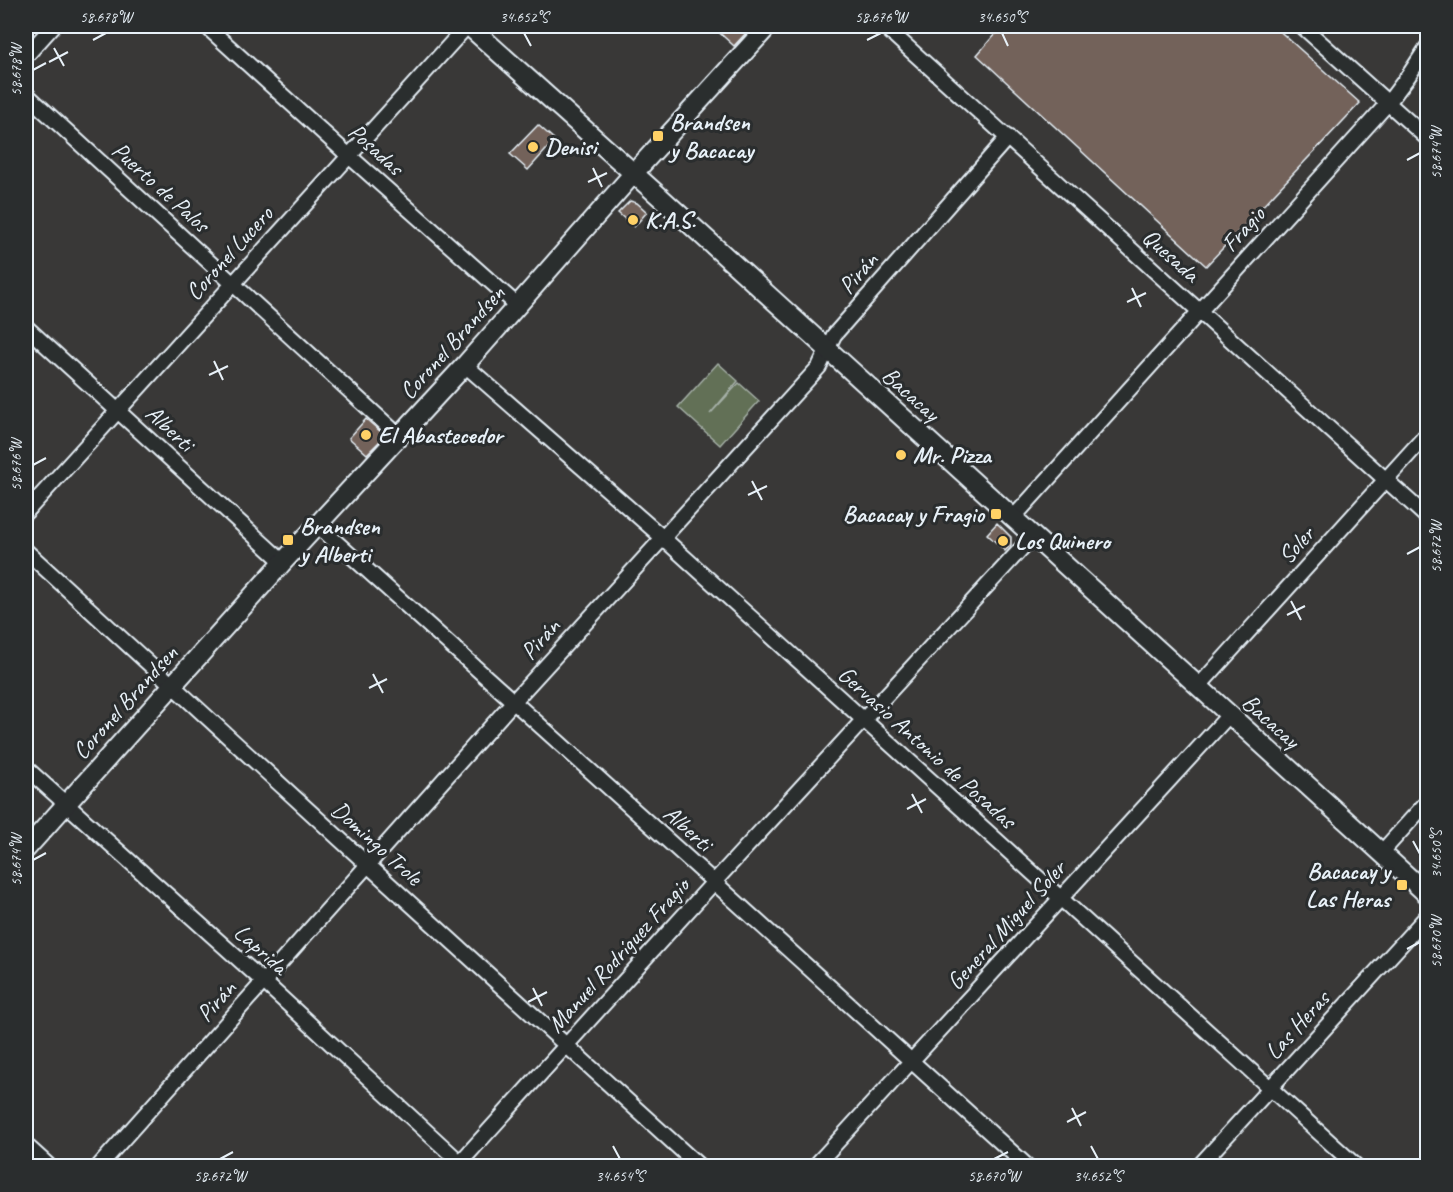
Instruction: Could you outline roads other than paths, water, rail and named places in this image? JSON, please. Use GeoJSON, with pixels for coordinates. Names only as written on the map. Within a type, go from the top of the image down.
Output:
{"type":"FeatureCollection","features":[{"type":"Feature","properties":{"kind":"street"},"geometry":{"type":"LineString","coordinates":[[26,56],[53,26]]}},
{"type":"Feature","properties":{"kind":"street","name":"Posadas"},"geometry":{"type":"LineString","coordinates":[[206,26],[517,305]]}},
{"type":"Feature","properties":{"kind":"street","name":"Coronel Lucero"},"geometry":{"type":"LineString","coordinates":[[26,512],[348,155],[468,26]]}},
{"type":"Feature","properties":{"kind":"street","name":"Bacacay"},"geometry":{"type":"LineString","coordinates":[[468,26],[1428,895]]}},
{"type":"Feature","properties":{"kind":"street","name":"Coronel Brandsen"},"geometry":{"type":"LineString","coordinates":[[26,849],[283,562],[465,365],[633,174],[768,26]]}},
{"type":"Feature","properties":{"kind":"street","name":"Quesada"},"geometry":{"type":"LineString","coordinates":[[884,26],[1428,518]]}},
{"type":"Feature","properties":{"kind":"street"},"geometry":{"type":"LineString","coordinates":[[1302,26],[1428,139]]}},
{"type":"Feature","properties":{"kind":"street","name":"Fragio"},"geometry":{"type":"LineString","coordinates":[[1012,519],[1388,103],[1428,46]]}},
{"type":"Feature","properties":{"kind":"street","name":"Puerto de Palos"},"geometry":{"type":"LineString","coordinates":[[26,94],[399,436]]}},
{"type":"Feature","properties":{"kind":"street","name":"Pirán"},"geometry":{"type":"LineString","coordinates":[[99,1167],[514,701],[819,366],[834,335],[1008,137]]}},
{"type":"Feature","properties":{"kind":"street","name":"Alberti"},"geometry":{"type":"LineString","coordinates":[[26,327],[283,562]]}},
{"type":"Feature","properties":{"kind":"street","name":"Gervasio Antonio de Posadas"},"geometry":{"type":"LineString","coordinates":[[465,365],[662,537],[1356,1167]]}},
{"type":"Feature","properties":{"kind":"street","name":"Soler"},"geometry":{"type":"LineString","coordinates":[[1198,687],[1428,433]]}},
{"type":"Feature","properties":{"kind":"street","name":"Alberti"},"geometry":{"type":"LineString","coordinates":[[317,525],[1027,1167]]}},
{"type":"Feature","properties":{"kind":"street","name":"Manuel Rodríguez Fragio"},"geometry":{"type":"LineString","coordinates":[[460,1165],[714,882],[1032,537]]}},
{"type":"Feature","properties":{"kind":"street","name":"Domingo Trole"},"geometry":{"type":"LineString","coordinates":[[26,550],[699,1167]]}},
{"type":"Feature","properties":{"kind":"street","name":"General Miguel Soler"},"geometry":{"type":"LineString","coordinates":[[815,1167],[1229,715]]}},
{"type":"Feature","properties":{"kind":"street","name":"Laprida"},"geometry":{"type":"LineString","coordinates":[[26,768],[264,982],[460,1165]]}},
{"type":"Feature","properties":{"kind":"street"},"geometry":{"type":"LineString","coordinates":[[1381,853],[1428,801]]}},
{"type":"Feature","properties":{"kind":"street","name":"Las Heras"},"geometry":{"type":"LineString","coordinates":[[1199,1167],[1428,915]]}},
{"type":"Feature","properties":{"kind":"street"},"geometry":{"type":"LineString","coordinates":[[26,1148],[46,1167]]}},
{"type":"Feature","properties":{"kind":"place","name":"Brandsen y Bacacay"},"geometry":{"type":"Point","coordinates":[658,136]}},
{"type":"Feature","properties":{"kind":"place","name":"Denisi"},"geometry":{"type":"Point","coordinates":[533,147]}},
{"type":"Feature","properties":{"kind":"place","name":"K.A.S."},"geometry":{"type":"Point","coordinates":[633,220]}},
{"type":"Feature","properties":{"kind":"place","name":"El Abastecedor"},"geometry":{"type":"Point","coordinates":[366,435]}},
{"type":"Feature","properties":{"kind":"place","name":"Mr. Pizza"},"geometry":{"type":"Point","coordinates":[901,455]}},
{"type":"Feature","properties":{"kind":"place","name":"Bacacay y Fragio"},"geometry":{"type":"Point","coordinates":[996,514]}},
{"type":"Feature","properties":{"kind":"place","name":"Brandsen y Alberti"},"geometry":{"type":"Point","coordinates":[288,540]}},
{"type":"Feature","properties":{"kind":"place","name":"Los Quinero"},"geometry":{"type":"Point","coordinates":[1003,541]}},
{"type":"Feature","properties":{"kind":"place","name":"Bacacay y Las Heras"},"geometry":{"type":"Point","coordinates":[1402,885]}}]}
